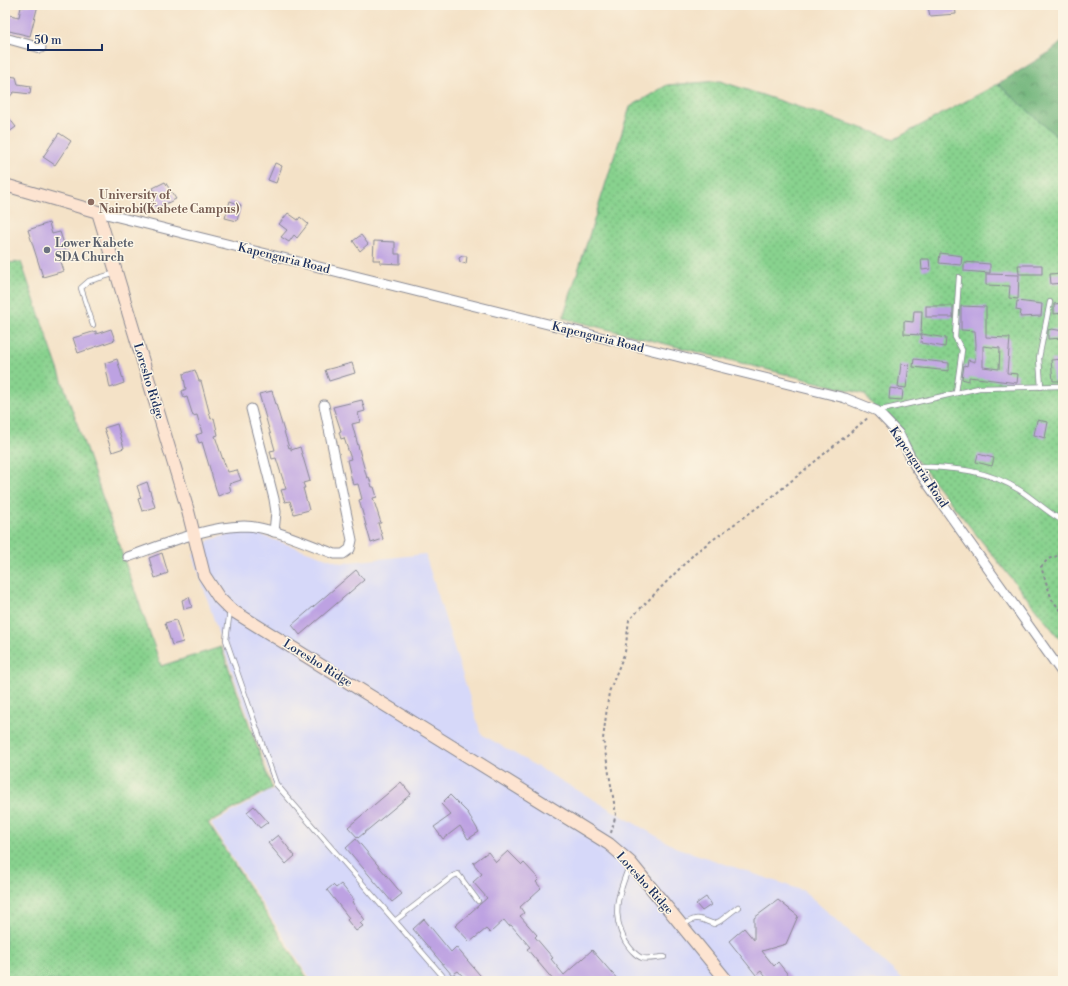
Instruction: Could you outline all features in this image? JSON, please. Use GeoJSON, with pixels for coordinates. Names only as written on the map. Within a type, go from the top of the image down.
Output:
{"type":"FeatureCollection","features":[{"type":"Feature","properties":{"kind":"street"},"geometry":{"type":"LineString","coordinates":[[5,38],[41,48]]}},
{"type":"Feature","properties":{"kind":"street","name":"Kapenguria Road"},"geometry":{"type":"LineString","coordinates":[[5,185],[98,212],[845,398],[877,410],[899,434],[915,466],[1063,674]]}},
{"type":"Feature","properties":{"kind":"street","name":"Loresho Ridge"},"geometry":{"type":"LineString","coordinates":[[98,212],[204,575],[219,598],[230,609],[609,844],[630,862],[683,925],[727,981]]}},
{"type":"Feature","properties":{"kind":"street"},"geometry":{"type":"LineString","coordinates":[[128,557],[193,534],[244,526],[274,532],[335,554],[343,554],[350,549],[352,540],[324,405]]}},
{"type":"Feature","properties":{"kind":"street"},"geometry":{"type":"LineString","coordinates":[[251,409],[274,499],[276,512],[274,532]]}},
{"type":"Feature","properties":{"kind":"lane"},"geometry":{"type":"LineString","coordinates":[[93,325],[81,288],[89,280],[117,273]]}},
{"type":"Feature","properties":{"kind":"lane"},"geometry":{"type":"LineString","coordinates":[[956,393],[962,350],[955,337],[959,277]]}},
{"type":"Feature","properties":{"kind":"lane"},"geometry":{"type":"LineString","coordinates":[[1041,387],[1039,358],[1050,302]]}},
{"type":"Feature","properties":{"kind":"lane"},"geometry":{"type":"LineString","coordinates":[[877,410],[979,388],[1063,386]]}},
{"type":"Feature","properties":{"kind":"lane"},"geometry":{"type":"LineString","coordinates":[[915,466],[952,468],[979,472],[1000,480],[1021,492],[1044,510],[1063,521]]}},
{"type":"Feature","properties":{"kind":"lane"},"geometry":{"type":"LineString","coordinates":[[230,609],[226,640],[276,784],[448,981]]}},
{"type":"Feature","properties":{"kind":"lane"},"geometry":{"type":"LineString","coordinates":[[630,862],[621,888],[616,910],[620,930],[629,948],[643,958],[664,957]]}},
{"type":"Feature","properties":{"kind":"lane"},"geometry":{"type":"LineString","coordinates":[[396,920],[453,876],[458,874],[478,901]]}},
{"type":"Feature","properties":{"kind":"lane"},"geometry":{"type":"LineString","coordinates":[[683,925],[693,918],[700,918],[714,924],[720,922],[738,907]]}},
{"type":"Feature","properties":{"kind":"path"},"geometry":{"type":"LineString","coordinates":[[609,844],[616,814],[603,740],[609,692],[625,652],[629,620],[696,552],[773,496],[877,410]]}},
{"type":"Feature","properties":{"kind":"path"},"geometry":{"type":"LineString","coordinates":[[1063,554],[1048,559],[1041,568],[1052,600],[1063,613]]}},
{"type":"Feature","properties":{"kind":"shaded area"},"geometry":{"type":"Polygon","coordinates":[[[246,530],[341,563],[425,554],[481,734],[675,847],[804,891],[905,981],[312,981],[211,824],[275,788],[220,639],[193,554],[199,553],[209,540],[246,530]]]}},
{"type":"Feature","properties":{"kind":"green space"},"geometry":{"type":"Polygon","coordinates":[[[1063,41],[1063,142],[998,84],[1050,52],[1063,41]]]}},
{"type":"Feature","properties":{"kind":"green space"},"geometry":{"type":"Polygon","coordinates":[[[720,81],[895,139],[998,84],[1063,142],[1063,643],[864,394],[563,318],[630,107],[667,85],[720,81]]]}},
{"type":"Feature","properties":{"kind":"green space"},"geometry":{"type":"Polygon","coordinates":[[[21,262],[161,666],[221,647],[272,788],[208,823],[309,981],[5,981],[5,263],[21,262]]]}},
{"type":"Feature","properties":{"kind":"building"},"geometry":{"type":"Polygon","coordinates":[[[24,5],[38,5],[30,36],[5,30],[5,14],[19,17],[21,7],[24,7],[24,5]]]}},
{"type":"Feature","properties":{"kind":"building"},"geometry":{"type":"Polygon","coordinates":[[[955,5],[956,14],[930,16],[928,7],[955,5]]]}},
{"type":"Feature","properties":{"kind":"building"},"geometry":{"type":"Polygon","coordinates":[[[8,76],[16,77],[18,84],[31,86],[30,94],[14,92],[6,101],[8,76]]]}},
{"type":"Feature","properties":{"kind":"building"},"geometry":{"type":"Polygon","coordinates":[[[5,113],[16,127],[5,135],[5,113]]]}},
{"type":"Feature","properties":{"kind":"building"},"geometry":{"type":"Polygon","coordinates":[[[59,133],[71,141],[55,165],[43,157],[59,133]]]}},
{"type":"Feature","properties":{"kind":"building"},"geometry":{"type":"Polygon","coordinates":[[[275,163],[282,166],[276,183],[268,180],[275,163]]]}},
{"type":"Feature","properties":{"kind":"building"},"geometry":{"type":"Polygon","coordinates":[[[165,182],[176,199],[157,208],[153,199],[157,197],[153,188],[165,182]]]}},
{"type":"Feature","properties":{"kind":"building"},"geometry":{"type":"Polygon","coordinates":[[[230,201],[241,205],[237,221],[225,218],[230,201]]]}},
{"type":"Feature","properties":{"kind":"building"},"geometry":{"type":"Polygon","coordinates":[[[288,213],[298,220],[300,217],[308,224],[297,238],[294,235],[289,242],[281,237],[287,230],[279,224],[288,213]]]}},
{"type":"Feature","properties":{"kind":"building"},"geometry":{"type":"Polygon","coordinates":[[[49,223],[52,234],[60,232],[68,256],[60,259],[64,271],[43,277],[28,230],[49,223]]]}},
{"type":"Feature","properties":{"kind":"building"},"geometry":{"type":"Polygon","coordinates":[[[361,235],[368,244],[360,251],[353,241],[361,235]]]}},
{"type":"Feature","properties":{"kind":"building"},"geometry":{"type":"Polygon","coordinates":[[[374,241],[395,242],[395,254],[400,254],[400,264],[380,263],[380,260],[373,260],[374,241]]]}},
{"type":"Feature","properties":{"kind":"building"},"geometry":{"type":"Polygon","coordinates":[[[940,253],[962,256],[961,265],[939,263],[940,253]]]}},
{"type":"Feature","properties":{"kind":"building"},"geometry":{"type":"Polygon","coordinates":[[[462,256],[467,256],[466,264],[460,262],[459,258],[462,256]]]}},
{"type":"Feature","properties":{"kind":"building"},"geometry":{"type":"Polygon","coordinates":[[[921,259],[929,259],[930,269],[922,270],[921,259]]]}},
{"type":"Feature","properties":{"kind":"building"},"geometry":{"type":"Polygon","coordinates":[[[964,262],[990,264],[990,273],[964,271],[964,262]]]}},
{"type":"Feature","properties":{"kind":"building"},"geometry":{"type":"Polygon","coordinates":[[[1018,265],[1042,265],[1042,274],[1019,274],[1018,265]]]}},
{"type":"Feature","properties":{"kind":"building"},"geometry":{"type":"Polygon","coordinates":[[[1063,273],[1063,283],[1051,284],[1050,274],[1063,273]]]}},
{"type":"Feature","properties":{"kind":"building"},"geometry":{"type":"Polygon","coordinates":[[[986,274],[1019,275],[1018,299],[1009,298],[1010,286],[986,285],[986,274]]]}},
{"type":"Feature","properties":{"kind":"building"},"geometry":{"type":"Polygon","coordinates":[[[1017,301],[1042,304],[1041,316],[1020,317],[1021,311],[1016,310],[1017,301]]]}},
{"type":"Feature","properties":{"kind":"building"},"geometry":{"type":"Polygon","coordinates":[[[1063,303],[1063,313],[1054,314],[1054,304],[1063,303]]]}},
{"type":"Feature","properties":{"kind":"building"},"geometry":{"type":"Polygon","coordinates":[[[926,306],[953,306],[953,317],[926,317],[926,306]]]}},
{"type":"Feature","properties":{"kind":"building"},"geometry":{"type":"Polygon","coordinates":[[[961,306],[986,307],[986,337],[1010,338],[1007,373],[1018,374],[1017,383],[969,377],[969,381],[962,379],[964,365],[967,366],[968,360],[975,362],[976,344],[975,331],[961,330],[961,306]],[[983,346],[983,367],[999,369],[1000,348],[983,346]]]}},
{"type":"Feature","properties":{"kind":"building"},"geometry":{"type":"Polygon","coordinates":[[[914,311],[922,311],[921,335],[904,334],[904,321],[913,322],[914,311]]]}},
{"type":"Feature","properties":{"kind":"building"},"geometry":{"type":"Polygon","coordinates":[[[111,329],[115,340],[78,353],[73,338],[96,331],[96,334],[111,329]]]}},
{"type":"Feature","properties":{"kind":"building"},"geometry":{"type":"Polygon","coordinates":[[[1052,329],[1063,331],[1063,338],[1048,339],[1048,330],[1052,329]]]}},
{"type":"Feature","properties":{"kind":"building"},"geometry":{"type":"Polygon","coordinates":[[[922,334],[946,338],[945,347],[921,343],[922,334]]]}},
{"type":"Feature","properties":{"kind":"building"},"geometry":{"type":"Polygon","coordinates":[[[117,359],[124,383],[110,388],[105,363],[117,359]]]}},
{"type":"Feature","properties":{"kind":"building"},"geometry":{"type":"Polygon","coordinates":[[[914,359],[949,363],[949,371],[913,367],[914,359]]]}},
{"type":"Feature","properties":{"kind":"building"},"geometry":{"type":"Polygon","coordinates":[[[1063,359],[1061,381],[1053,381],[1051,360],[1063,359]]]}},
{"type":"Feature","properties":{"kind":"building"},"geometry":{"type":"Polygon","coordinates":[[[352,363],[355,373],[329,381],[325,370],[352,363]]]}},
{"type":"Feature","properties":{"kind":"building"},"geometry":{"type":"Polygon","coordinates":[[[901,364],[909,365],[906,388],[898,387],[901,364]]]}},
{"type":"Feature","properties":{"kind":"building"},"geometry":{"type":"Polygon","coordinates":[[[195,370],[199,381],[201,381],[211,419],[214,418],[218,435],[215,436],[228,472],[237,470],[241,480],[229,484],[231,491],[218,496],[202,442],[199,443],[196,435],[202,433],[197,415],[193,416],[187,397],[184,398],[182,391],[186,389],[183,374],[195,370]]]}},
{"type":"Feature","properties":{"kind":"building"},"geometry":{"type":"Polygon","coordinates":[[[890,388],[903,390],[902,400],[889,399],[890,388]]]}},
{"type":"Feature","properties":{"kind":"building"},"geometry":{"type":"Polygon","coordinates":[[[272,391],[289,448],[291,447],[291,450],[300,447],[310,481],[303,483],[309,510],[294,514],[290,501],[285,502],[281,490],[286,489],[276,458],[272,459],[270,451],[275,450],[259,394],[272,391]]]}},
{"type":"Feature","properties":{"kind":"building"},"geometry":{"type":"Polygon","coordinates":[[[362,400],[365,411],[358,413],[360,422],[352,424],[367,478],[369,477],[377,497],[373,498],[381,523],[378,523],[383,539],[371,543],[359,500],[362,499],[358,484],[353,485],[347,460],[351,459],[344,438],[341,439],[339,432],[341,431],[333,407],[362,400]]]}},
{"type":"Feature","properties":{"kind":"building"},"geometry":{"type":"Polygon","coordinates":[[[1037,420],[1048,422],[1045,438],[1034,435],[1037,420]]]}},
{"type":"Feature","properties":{"kind":"building"},"geometry":{"type":"Polygon","coordinates":[[[117,424],[124,448],[112,452],[104,428],[117,424]]]}},
{"type":"Feature","properties":{"kind":"building"},"geometry":{"type":"Polygon","coordinates":[[[978,454],[994,458],[992,466],[976,462],[978,454]]]}},
{"type":"Feature","properties":{"kind":"building"},"geometry":{"type":"Polygon","coordinates":[[[147,482],[155,507],[142,511],[138,499],[141,498],[137,486],[147,482]]]}},
{"type":"Feature","properties":{"kind":"building"},"geometry":{"type":"Polygon","coordinates":[[[162,553],[168,573],[155,578],[149,558],[162,553]]]}},
{"type":"Feature","properties":{"kind":"building"},"geometry":{"type":"Polygon","coordinates":[[[356,570],[364,580],[300,635],[292,625],[356,570]]]}},
{"type":"Feature","properties":{"kind":"building"},"geometry":{"type":"Polygon","coordinates":[[[189,597],[192,607],[184,609],[182,600],[189,597]]]}},
{"type":"Feature","properties":{"kind":"building"},"geometry":{"type":"Polygon","coordinates":[[[176,620],[183,642],[172,645],[165,623],[176,620]]]}},
{"type":"Feature","properties":{"kind":"building"},"geometry":{"type":"Polygon","coordinates":[[[401,782],[411,794],[358,838],[348,827],[401,782]]]}},
{"type":"Feature","properties":{"kind":"building"},"geometry":{"type":"Polygon","coordinates":[[[450,795],[468,813],[479,832],[468,839],[460,826],[443,839],[434,827],[451,815],[441,804],[450,795]]]}},
{"type":"Feature","properties":{"kind":"building"},"geometry":{"type":"Polygon","coordinates":[[[254,806],[268,822],[260,828],[247,812],[254,806]]]}},
{"type":"Feature","properties":{"kind":"building"},"geometry":{"type":"Polygon","coordinates":[[[278,835],[295,856],[286,864],[268,843],[278,835]]]}},
{"type":"Feature","properties":{"kind":"building"},"geometry":{"type":"Polygon","coordinates":[[[356,839],[402,894],[392,902],[346,848],[356,839]]]}},
{"type":"Feature","properties":{"kind":"building"},"geometry":{"type":"Polygon","coordinates":[[[508,851],[522,865],[524,863],[539,879],[536,882],[541,888],[520,907],[524,913],[520,916],[537,935],[535,937],[553,958],[551,959],[564,975],[592,950],[619,981],[554,981],[527,949],[530,947],[511,925],[509,926],[504,920],[490,933],[486,929],[470,942],[455,926],[487,898],[473,882],[482,874],[473,863],[488,852],[496,862],[508,851]]]}},
{"type":"Feature","properties":{"kind":"building"},"geometry":{"type":"Polygon","coordinates":[[[341,884],[354,900],[352,902],[365,920],[360,923],[363,926],[356,931],[347,920],[349,918],[327,890],[333,885],[336,888],[341,884]]]}},
{"type":"Feature","properties":{"kind":"building"},"geometry":{"type":"Polygon","coordinates":[[[706,897],[711,905],[702,911],[696,904],[706,897]]]}},
{"type":"Feature","properties":{"kind":"building"},"geometry":{"type":"Polygon","coordinates":[[[778,900],[798,916],[786,944],[762,951],[774,966],[778,962],[793,981],[769,981],[761,971],[756,975],[729,941],[744,928],[754,940],[754,918],[778,900]]]}},
{"type":"Feature","properties":{"kind":"building"},"geometry":{"type":"Polygon","coordinates":[[[424,919],[451,952],[456,947],[485,981],[467,981],[458,971],[452,975],[413,929],[424,919]]]}},
{"type":"Feature","properties":{"kind":"place","name":"University of Nairobi(Kabete Campus)"},"geometry":{"type":"Point","coordinates":[91,202]}},
{"type":"Feature","properties":{"kind":"place","name":"Lower Kabete SDA Church"},"geometry":{"type":"Point","coordinates":[47,250]}}]}
